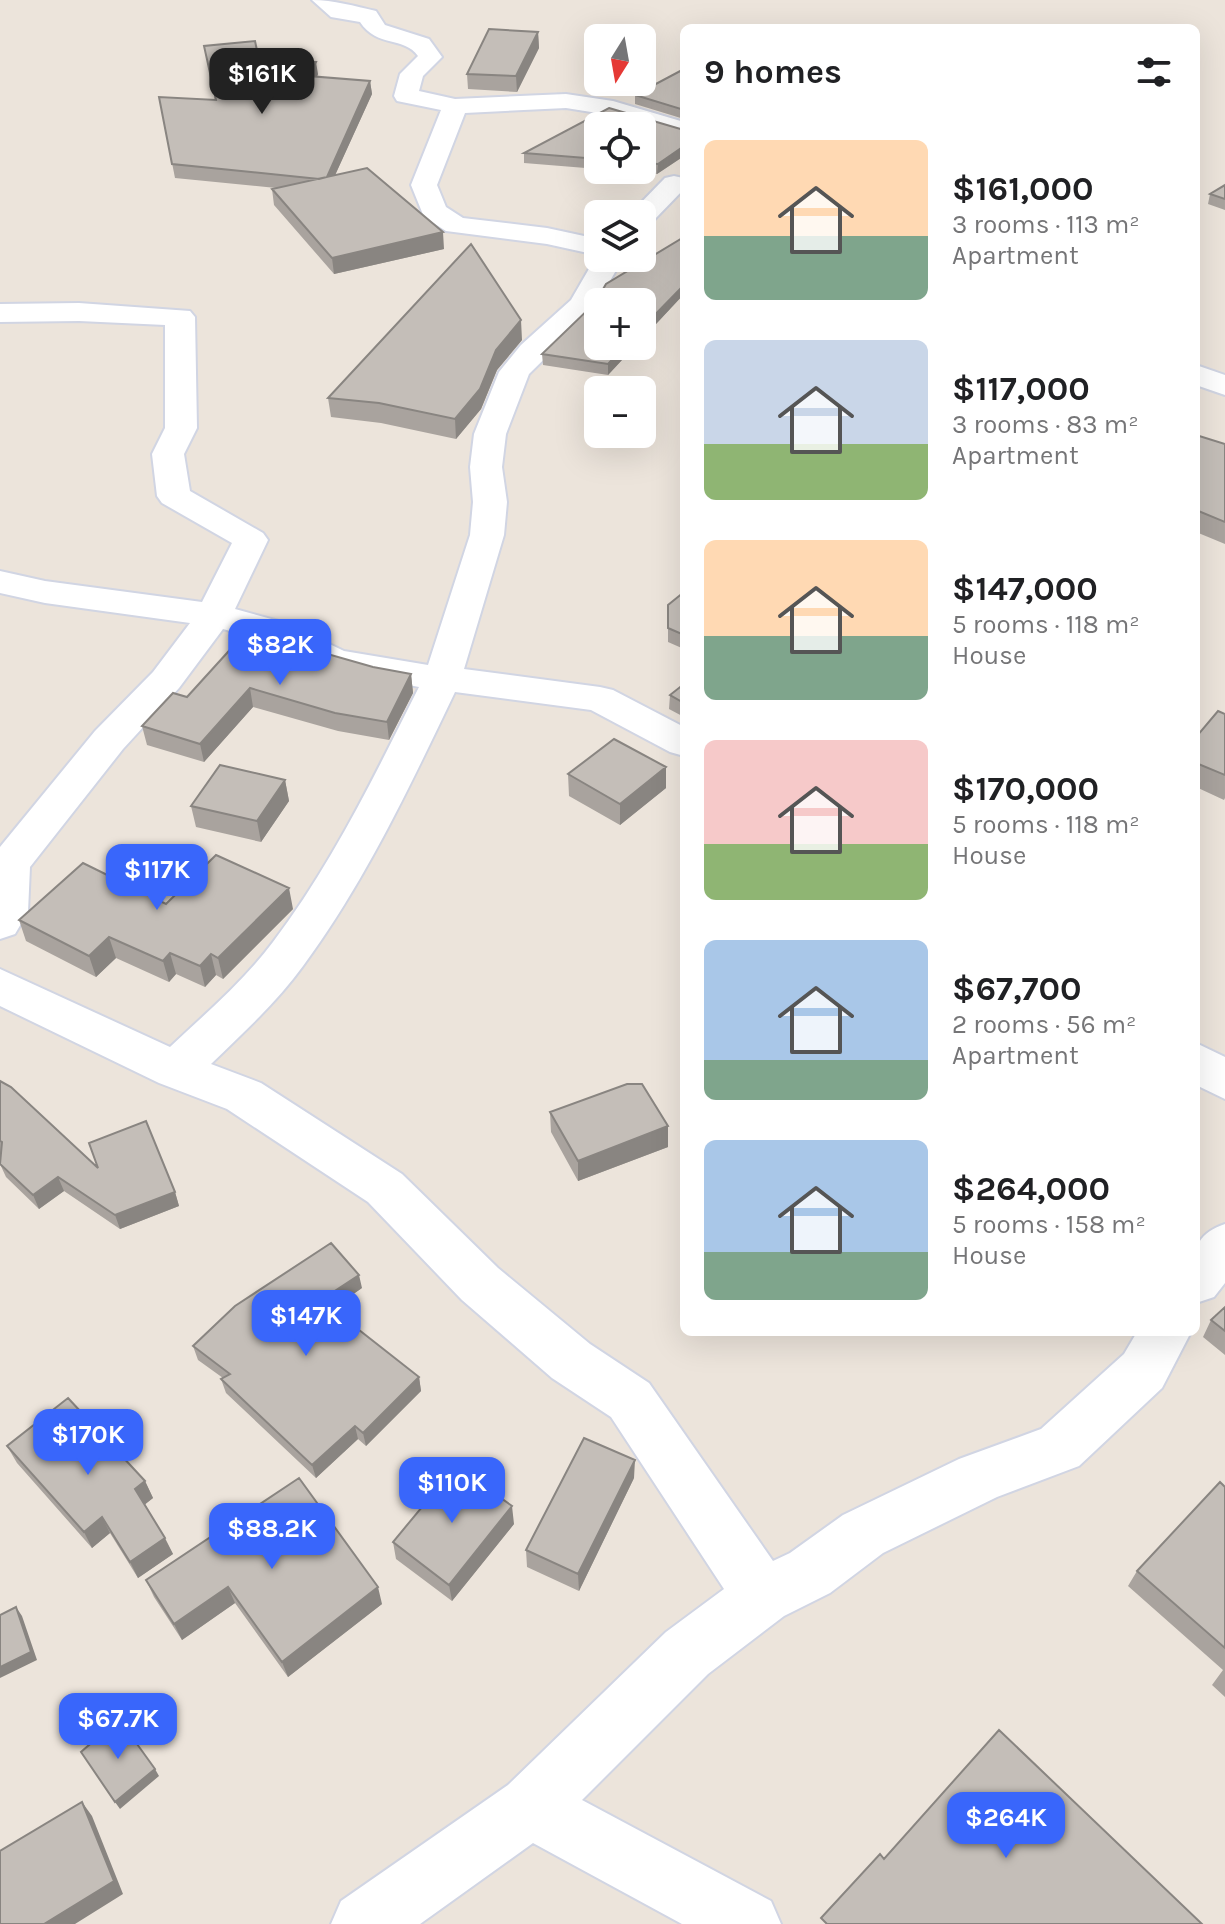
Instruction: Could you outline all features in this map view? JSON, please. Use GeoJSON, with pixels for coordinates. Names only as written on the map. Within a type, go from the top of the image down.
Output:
{"type":"FeatureCollection","features":[{"type":"Feature","properties":{"kind":"street"},"geometry":{"type":"LineString","coordinates":[[323,0],[339,12],[368,16],[377,30],[421,44],[430,57],[412,74],[406,96],[455,106],[566,101],[613,108],[680,129]]}},
{"type":"Feature","properties":{"kind":"street"},"geometry":{"type":"LineString","coordinates":[[455,106],[424,185],[434,211],[456,225],[547,236],[584,244]]}},
{"type":"Feature","properties":{"kind":"street"},"geometry":{"type":"LineString","coordinates":[[656,203],[680,181]]}},
{"type":"Feature","properties":{"kind":"street"},"geometry":{"type":"LineString","coordinates":[[175,1070],[235,1013],[287,956],[328,895],[385,796],[443,677],[487,535],[490,502],[486,467],[490,434],[514,372],[532,351],[583,305],[601,272]]}},
{"type":"Feature","properties":{"kind":"street"},"geometry":{"type":"LineString","coordinates":[[0,313],[79,312],[180,317],[181,428],[168,454],[174,496],[251,540],[214,615],[166,680],[109,740],[9,864],[7,912],[0,923]]}},
{"type":"Feature","properties":{"kind":"street"},"geometry":{"type":"LineString","coordinates":[[1200,376],[1225,386]]}},
{"type":"Feature","properties":{"kind":"street"},"geometry":{"type":"LineString","coordinates":[[0,582],[45,592],[214,615],[273,631],[333,660],[385,671],[600,699],[680,741]]}},
{"type":"Feature","properties":{"kind":"street"},"geometry":{"type":"LineString","coordinates":[[0,986],[175,1070],[244,1096],[385,1188],[480,1284],[571,1361],[630,1400],[763,1596]]}},
{"type":"Feature","properties":{"kind":"street"},"geometry":{"type":"LineString","coordinates":[[1200,1064],[1225,1081]]}},
{"type":"Feature","properties":{"kind":"street"},"geometry":{"type":"LineString","coordinates":[[1200,1276],[1225,1245]]}},
{"type":"Feature","properties":{"kind":"street"},"geometry":{"type":"LineString","coordinates":[[364,1924],[530,1807],[687,1653],[763,1596],[810,1573],[863,1534],[979,1478],[1060,1448],[1143,1371],[1163,1336]]}},
{"type":"Feature","properties":{"kind":"street"},"geometry":{"type":"LineString","coordinates":[[530,1807],[748,1924]]}},
{"type":"Feature","properties":{"kind":"building"},"geometry":{"type":"Polygon","coordinates":[[[489,29],[538,32],[516,76],[467,74],[489,29]]]}},
{"type":"Feature","properties":{"kind":"building"},"geometry":{"type":"Polygon","coordinates":[[[255,41],[259,60],[316,62],[309,76],[370,81],[327,177],[319,179],[172,164],[159,97],[216,100],[204,46],[255,41]]]}},
{"type":"Feature","properties":{"kind":"building"},"geometry":{"type":"Polygon","coordinates":[[[680,71],[680,109],[638,96],[656,96],[656,84],[680,71]]]}},
{"type":"Feature","properties":{"kind":"building"},"geometry":{"type":"Polygon","coordinates":[[[609,108],[623,112],[601,112],[609,108]]]}},
{"type":"Feature","properties":{"kind":"building"},"geometry":{"type":"Polygon","coordinates":[[[584,121],[584,158],[524,153],[584,121]]]}},
{"type":"Feature","properties":{"kind":"building"},"geometry":{"type":"Polygon","coordinates":[[[656,122],[680,129],[680,149],[658,164],[656,122]]]}},
{"type":"Feature","properties":{"kind":"building"},"geometry":{"type":"Polygon","coordinates":[[[367,168],[443,232],[332,258],[272,189],[367,168]]]}},
{"type":"Feature","properties":{"kind":"building"},"geometry":{"type":"Polygon","coordinates":[[[1225,185],[1225,199],[1210,194],[1225,185]]]}},
{"type":"Feature","properties":{"kind":"building"},"geometry":{"type":"Polygon","coordinates":[[[680,239],[680,289],[656,314],[656,288],[604,288],[626,272],[656,272],[656,254],[680,239]]]}},
{"type":"Feature","properties":{"kind":"building"},"geometry":{"type":"Polygon","coordinates":[[[471,244],[521,320],[496,350],[480,389],[455,419],[379,403],[328,398],[471,244]]]}},
{"type":"Feature","properties":{"kind":"building"},"geometry":{"type":"Polygon","coordinates":[[[584,314],[584,360],[612,360],[608,364],[542,354],[584,314]]]}},
{"type":"Feature","properties":{"kind":"building"},"geometry":{"type":"Polygon","coordinates":[[[1200,436],[1225,444],[1225,522],[1200,512],[1200,436]]]}},
{"type":"Feature","properties":{"kind":"building"},"geometry":{"type":"Polygon","coordinates":[[[680,595],[680,633],[668,628],[668,605],[680,595]]]}},
{"type":"Feature","properties":{"kind":"building"},"geometry":{"type":"Polygon","coordinates":[[[247,631],[373,667],[411,674],[387,722],[335,713],[250,688],[200,744],[142,726],[173,693],[187,697],[247,631]]]}},
{"type":"Feature","properties":{"kind":"building"},"geometry":{"type":"Polygon","coordinates":[[[680,687],[680,701],[670,695],[680,687]]]}},
{"type":"Feature","properties":{"kind":"building"},"geometry":{"type":"Polygon","coordinates":[[[1218,711],[1225,714],[1225,775],[1200,765],[1200,732],[1218,711]]]}},
{"type":"Feature","properties":{"kind":"building"},"geometry":{"type":"Polygon","coordinates":[[[614,739],[666,767],[620,804],[568,774],[614,739]]]}},
{"type":"Feature","properties":{"kind":"building"},"geometry":{"type":"Polygon","coordinates":[[[220,765],[285,780],[257,821],[191,806],[220,765]]]}},
{"type":"Feature","properties":{"kind":"building"},"geometry":{"type":"Polygon","coordinates":[[[216,855],[289,888],[218,958],[211,954],[200,966],[170,953],[163,961],[109,937],[89,956],[19,920],[83,863],[166,904],[216,855]]]}},
{"type":"Feature","properties":{"kind":"building"},"geometry":{"type":"Polygon","coordinates":[[[0,1081],[11,1087],[98,1168],[89,1143],[146,1121],[175,1192],[115,1215],[58,1177],[33,1195],[0,1164],[0,1081]]]}},
{"type":"Feature","properties":{"kind":"building"},"geometry":{"type":"Polygon","coordinates":[[[627,1084],[642,1084],[668,1126],[578,1161],[550,1112],[627,1084]]]}},
{"type":"Feature","properties":{"kind":"building"},"geometry":{"type":"Polygon","coordinates":[[[331,1243],[359,1275],[321,1300],[419,1377],[363,1433],[355,1426],[312,1465],[221,1379],[230,1374],[193,1346],[235,1306],[331,1243]]]}},
{"type":"Feature","properties":{"kind":"building"},"geometry":{"type":"Polygon","coordinates":[[[1225,1307],[1225,1331],[1211,1320],[1225,1307]]]}},
{"type":"Feature","properties":{"kind":"building"},"geometry":{"type":"Polygon","coordinates":[[[68,1398],[145,1481],[135,1489],[165,1538],[130,1562],[102,1517],[84,1532],[7,1446],[68,1398]]]}},
{"type":"Feature","properties":{"kind":"building"},"geometry":{"type":"Polygon","coordinates":[[[584,1438],[635,1460],[578,1574],[526,1550],[584,1438]]]}},
{"type":"Feature","properties":{"kind":"building"},"geometry":{"type":"Polygon","coordinates":[[[456,1466],[512,1506],[449,1585],[393,1542],[456,1466]]]}},
{"type":"Feature","properties":{"kind":"building"},"geometry":{"type":"Polygon","coordinates":[[[299,1478],[378,1587],[282,1662],[228,1587],[174,1624],[146,1580],[299,1478]]]}},
{"type":"Feature","properties":{"kind":"building"},"geometry":{"type":"Polygon","coordinates":[[[1220,1482],[1225,1487],[1225,1648],[1137,1571],[1220,1482]]]}},
{"type":"Feature","properties":{"kind":"building"},"geometry":{"type":"Polygon","coordinates":[[[16,1607],[31,1652],[0,1667],[0,1615],[16,1607]]]}},
{"type":"Feature","properties":{"kind":"building"},"geometry":{"type":"Polygon","coordinates":[[[119,1719],[155,1769],[115,1802],[81,1752],[119,1719]]]}},
{"type":"Feature","properties":{"kind":"building"},"geometry":{"type":"Polygon","coordinates":[[[999,1730],[1202,1924],[827,1924],[821,1918],[880,1854],[884,1859],[999,1730]]]}},
{"type":"Feature","properties":{"kind":"building"},"geometry":{"type":"Polygon","coordinates":[[[82,1802],[114,1881],[44,1924],[0,1924],[0,1851],[82,1802]]]}}]}
